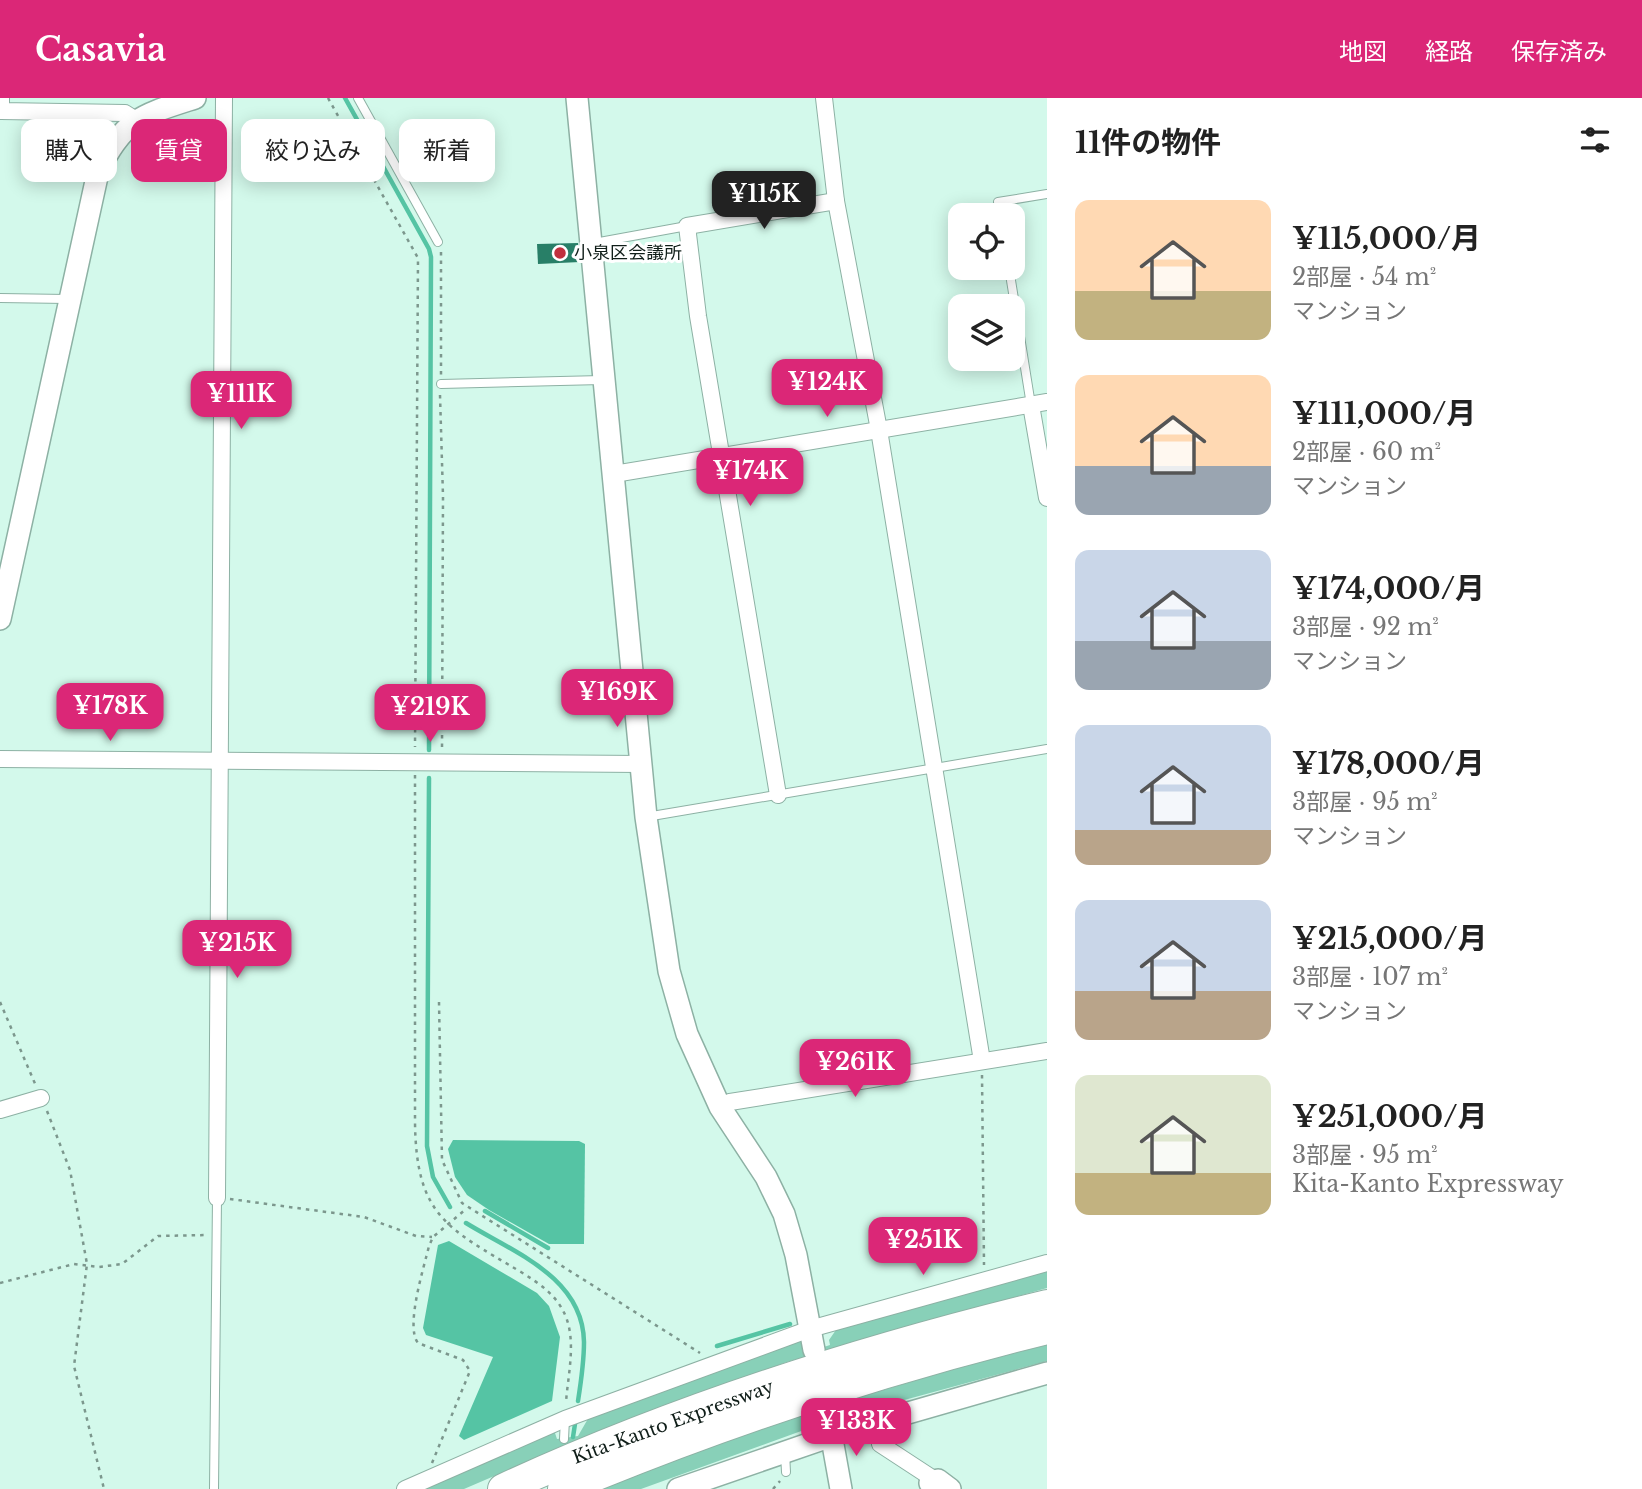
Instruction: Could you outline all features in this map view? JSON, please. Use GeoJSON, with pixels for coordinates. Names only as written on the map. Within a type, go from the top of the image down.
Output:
{"type":"FeatureCollection","features":[{"type":"Feature","properties":{"kind":"highway","name":"Kita-Kanto Expressway"},"geometry":{"type":"LineString","coordinates":[[503,1489],[703,1409],[827,1365],[1047,1306]]}},
{"type":"Feature","properties":{"kind":"highway","name":"Kita-Kanto Expressway"},"geometry":{"type":"LineString","coordinates":[[563,1489],[699,1435],[832,1388],[1047,1329]]}},
{"type":"Feature","properties":{"kind":"street"},"geometry":{"type":"LineString","coordinates":[[1,98],[1,111],[125,113],[134,119]]}},
{"type":"Feature","properties":{"kind":"street"},"geometry":{"type":"LineString","coordinates":[[139,119],[195,98]]}},
{"type":"Feature","properties":{"kind":"street"},"geometry":{"type":"LineString","coordinates":[[216,1198],[224,98]]}},
{"type":"Feature","properties":{"kind":"street"},"geometry":{"type":"LineString","coordinates":[[577,98],[646,817],[669,971],[687,1034],[720,1107],[777,1198],[790,1234],[812,1339]]}},
{"type":"Feature","properties":{"kind":"street"},"geometry":{"type":"LineString","coordinates":[[824,98],[836,201],[879,429],[982,1061]]}},
{"type":"Feature","properties":{"kind":"street"},"geometry":{"type":"LineString","coordinates":[[0,619],[3,589],[72,299],[98,172],[114,141],[131,125]]}},
{"type":"Feature","properties":{"kind":"street"},"geometry":{"type":"LineString","coordinates":[[779,795],[698,316],[687,226],[836,201]]}},
{"type":"Feature","properties":{"kind":"street"},"geometry":{"type":"LineString","coordinates":[[614,474],[1039,403],[1047,498]]}},
{"type":"Feature","properties":{"kind":"street"},"geometry":{"type":"LineString","coordinates":[[0,759],[220,763],[642,764]]}},
{"type":"Feature","properties":{"kind":"street"},"geometry":{"type":"LineString","coordinates":[[720,1107],[730,1102],[1047,1051]]}},
{"type":"Feature","properties":{"kind":"street"},"geometry":{"type":"LineString","coordinates":[[0,1110],[41,1098]]}},
{"type":"Feature","properties":{"kind":"street"},"geometry":{"type":"LineString","coordinates":[[405,1489],[565,1419],[715,1363],[812,1339],[986,1278],[1047,1263]]}},
{"type":"Feature","properties":{"kind":"street"},"geometry":{"type":"LineString","coordinates":[[678,1489],[784,1450],[1047,1373]]}},
{"type":"Feature","properties":{"kind":"street"},"geometry":{"type":"LineString","coordinates":[[827,1411],[841,1489]]}},
{"type":"Feature","properties":{"kind":"street"},"geometry":{"type":"LineString","coordinates":[[880,1444],[935,1485]]}},
{"type":"Feature","properties":{"kind":"lane"},"geometry":{"type":"LineString","coordinates":[[358,98],[438,242]]}},
{"type":"Feature","properties":{"kind":"lane"},"geometry":{"type":"LineString","coordinates":[[998,203],[1047,194]]}},
{"type":"Feature","properties":{"kind":"lane"},"geometry":{"type":"LineString","coordinates":[[591,243],[687,226]]}},
{"type":"Feature","properties":{"kind":"lane"},"geometry":{"type":"LineString","coordinates":[[1012,280],[1039,403]]}},
{"type":"Feature","properties":{"kind":"lane"},"geometry":{"type":"LineString","coordinates":[[0,298],[72,299]]}},
{"type":"Feature","properties":{"kind":"lane"},"geometry":{"type":"LineString","coordinates":[[441,384],[605,380]]}},
{"type":"Feature","properties":{"kind":"lane"},"geometry":{"type":"LineString","coordinates":[[646,817],[1047,749]]}},
{"type":"Feature","properties":{"kind":"lane"},"geometry":{"type":"LineString","coordinates":[[214,1489],[216,1198]]}},
{"type":"Feature","properties":{"kind":"lane"},"geometry":{"type":"LineString","coordinates":[[564,1439],[565,1419]]}},
{"type":"Feature","properties":{"kind":"lane"},"geometry":{"type":"LineString","coordinates":[[784,1450],[788,1463],[786,1472]]}},
{"type":"Feature","properties":{"kind":"path"},"geometry":{"type":"LineString","coordinates":[[328,98],[418,258],[415,1146],[426,1194],[446,1225],[536,1281],[559,1304],[570,1333],[565,1419]]}},
{"type":"Feature","properties":{"kind":"path"},"geometry":{"type":"LineString","coordinates":[[438,242],[443,260],[441,763]]}},
{"type":"Feature","properties":{"kind":"path"},"geometry":{"type":"LineString","coordinates":[[0,1002],[70,1170],[87,1264],[74,1366],[104,1489]]}},
{"type":"Feature","properties":{"kind":"path"},"geometry":{"type":"LineString","coordinates":[[439,1002],[442,1160],[445,1171],[466,1208],[715,1363]]}},
{"type":"Feature","properties":{"kind":"path"},"geometry":{"type":"LineString","coordinates":[[982,1061],[980,1138],[986,1278]]}},
{"type":"Feature","properties":{"kind":"path"},"geometry":{"type":"LineString","coordinates":[[216,1198],[363,1217],[416,1236],[433,1237]]}},
{"type":"Feature","properties":{"kind":"path"},"geometry":{"type":"LineString","coordinates":[[426,1479],[470,1371],[463,1360],[422,1346],[414,1338],[413,1319],[433,1237],[466,1208]]}},
{"type":"Feature","properties":{"kind":"path"},"geometry":{"type":"LineString","coordinates":[[0,1283],[74,1264],[99,1267],[122,1264],[158,1236],[216,1234]]}},
{"type":"Feature","properties":{"kind":"shaded area"},"geometry":{"type":"Polygon","coordinates":[[[453,1140],[579,1141],[585,1144],[584,1244],[549,1244],[467,1195],[455,1177],[448,1149],[453,1140]]]}},
{"type":"Feature","properties":{"kind":"shaded area"},"geometry":{"type":"Polygon","coordinates":[[[449,1241],[537,1293],[549,1306],[560,1337],[552,1401],[464,1440],[459,1436],[493,1357],[426,1335],[423,1328],[438,1245],[449,1241]]]}},
{"type":"Feature","properties":{"kind":"shaded area"},"geometry":{"type":"Polygon","coordinates":[[[1047,1270],[1047,1288],[787,1362],[596,1432],[464,1489],[421,1489],[548,1433],[555,1433],[557,1439],[578,1436],[589,1417],[795,1340],[803,1343],[805,1353],[830,1345],[829,1340],[838,1327],[1047,1270]]]}},
{"type":"Feature","properties":{"kind":"shaded area"},"geometry":{"type":"Polygon","coordinates":[[[1047,1345],[1047,1361],[853,1414],[842,1407],[817,1413],[804,1430],[641,1489],[600,1489],[821,1410],[933,1375],[1047,1345]]]}},
{"type":"Feature","properties":{"kind":"building","name":"小泉区会議所"},"geometry":{"type":"Polygon","coordinates":[[[578,243],[580,262],[538,264],[537,244],[578,243]]]}},
{"type":"Feature","properties":{"kind":"waterway"},"geometry":{"type":"LineString","coordinates":[[345,98],[431,257],[429,750]]}},
{"type":"Feature","properties":{"kind":"waterway"},"geometry":{"type":"LineString","coordinates":[[429,778],[427,1146],[433,1177],[450,1207]]}},
{"type":"Feature","properties":{"kind":"waterway"},"geometry":{"type":"LineString","coordinates":[[485,1211],[548,1248]]}},
{"type":"Feature","properties":{"kind":"waterway"},"geometry":{"type":"LineString","coordinates":[[466,1223],[542,1269],[559,1283],[572,1300],[581,1319],[584,1342],[578,1401]]}},
{"type":"Feature","properties":{"kind":"waterway"},"geometry":{"type":"LineString","coordinates":[[717,1346],[790,1324]]}},
{"type":"Feature","properties":{"kind":"waterway"},"geometry":{"type":"LineString","coordinates":[[573,1437],[575,1424]]}},
{"type":"Feature","properties":{"kind":"place","name":"小泉区会議所"},"geometry":{"type":"Point","coordinates":[560,253]}}]}
